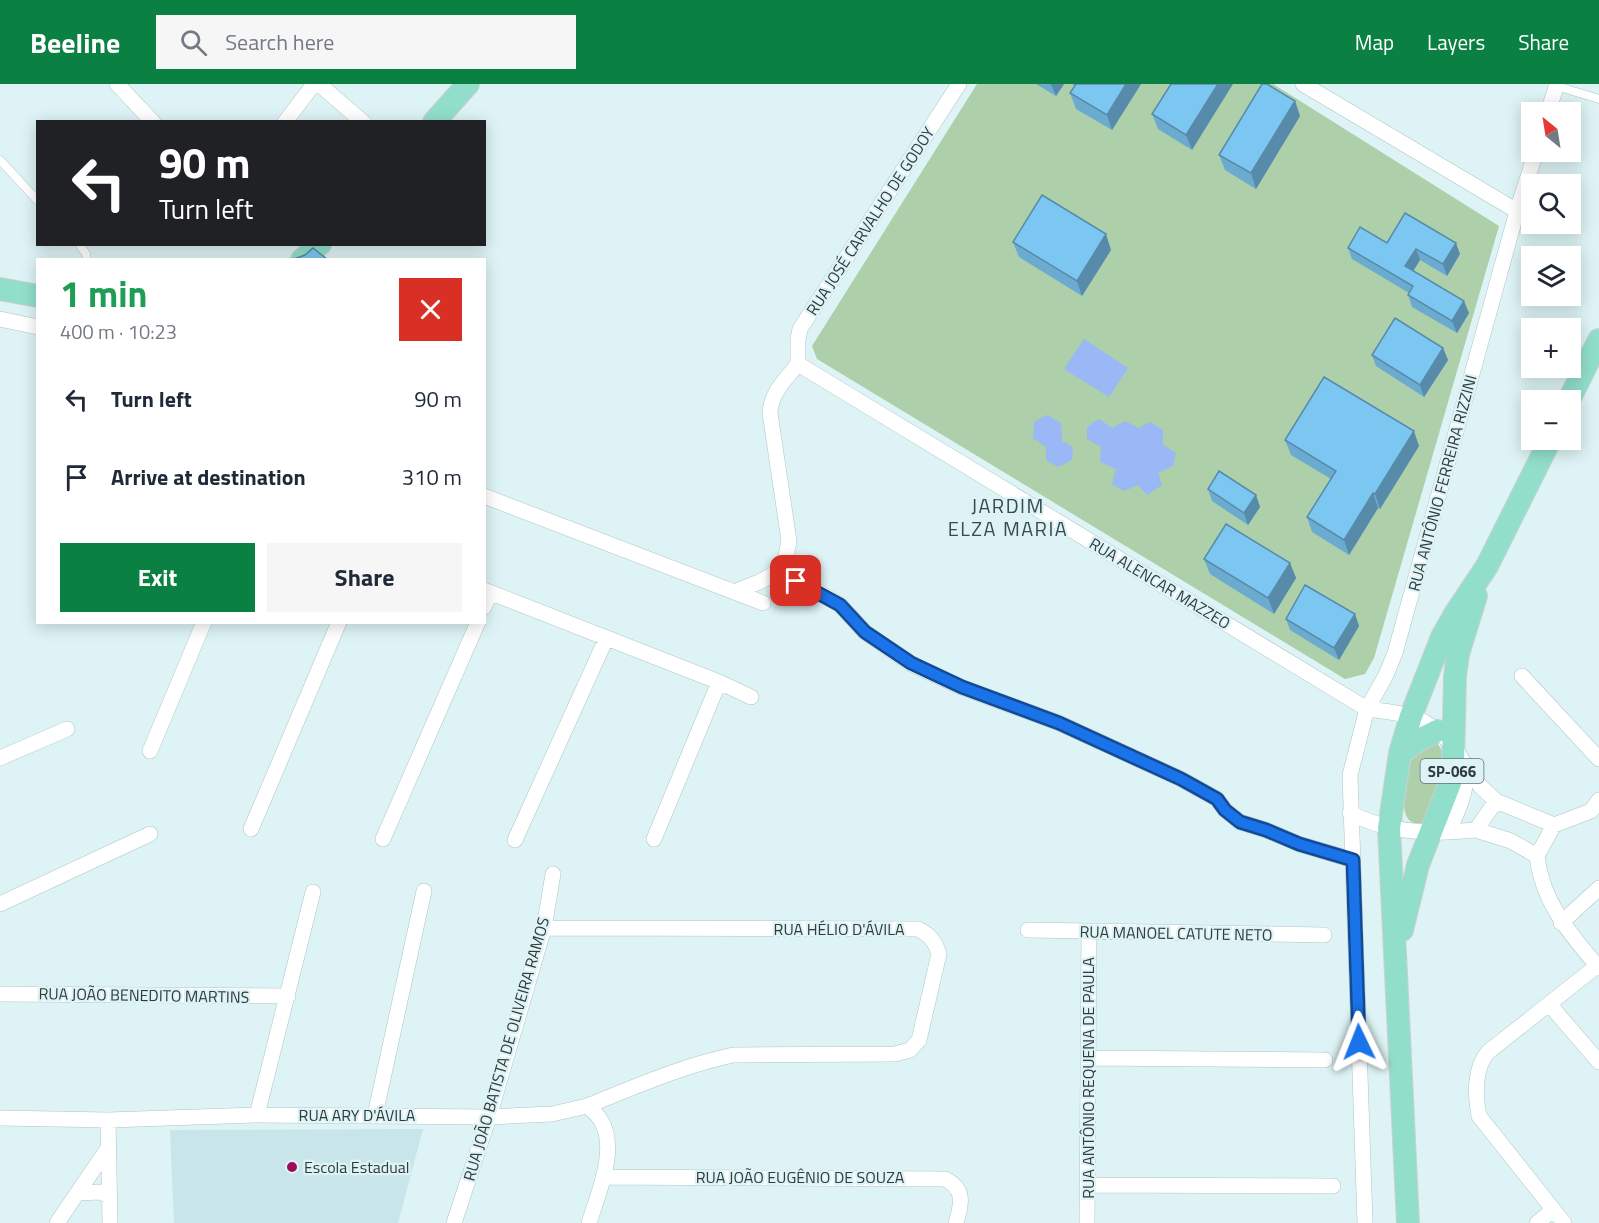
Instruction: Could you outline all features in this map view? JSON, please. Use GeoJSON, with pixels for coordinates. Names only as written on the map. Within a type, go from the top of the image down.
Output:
{"type":"FeatureCollection","features":[{"type":"Feature","properties":{"kind":"main road"},"geometry":{"type":"LineString","coordinates":[[436,120],[468,84]]}},
{"type":"Feature","properties":{"kind":"main road"},"geometry":{"type":"LineString","coordinates":[[304,258],[318,246]]}},
{"type":"Feature","properties":{"kind":"main road"},"geometry":{"type":"LineString","coordinates":[[0,289],[36,296]]}},
{"type":"Feature","properties":{"kind":"main road"},"geometry":{"type":"LineString","coordinates":[[1574,390],[1599,340]]}},
{"type":"Feature","properties":{"kind":"main road","name":"SP-066"},"geometry":{"type":"LineString","coordinates":[[1408,1223],[1389,828],[1400,753],[1411,716],[1442,637],[1486,566],[1545,450]]}},
{"type":"Feature","properties":{"kind":"main road","name":"SP-066"},"geometry":{"type":"LineString","coordinates":[[1397,971],[1408,901],[1419,865],[1440,832],[1450,783],[1458,654],[1486,566]]}},
{"type":"Feature","properties":{"kind":"main road"},"geometry":{"type":"LineString","coordinates":[[1400,753],[1409,746],[1451,746]]}},
{"type":"Feature","properties":{"kind":"street"},"geometry":{"type":"LineString","coordinates":[[117,84],[151,120]]}},
{"type":"Feature","properties":{"kind":"street"},"geometry":{"type":"LineString","coordinates":[[287,120],[314,84]]}},
{"type":"Feature","properties":{"kind":"street"},"geometry":{"type":"LineString","coordinates":[[319,84],[361,120]]}},
{"type":"Feature","properties":{"kind":"street","name":"RUA JOSÉ CARVALHO DE GODOY"},"geometry":{"type":"LineString","coordinates":[[798,364],[800,329],[959,84]]}},
{"type":"Feature","properties":{"kind":"street"},"geometry":{"type":"LineString","coordinates":[[1303,84],[1517,211]]}},
{"type":"Feature","properties":{"kind":"street"},"geometry":{"type":"LineString","coordinates":[[1551,102],[1556,85]]}},
{"type":"Feature","properties":{"kind":"street","name":"RUA ANTÔNIO FERREIRA RIZZINI"},"geometry":{"type":"LineString","coordinates":[[1365,1223],[1350,775],[1367,709],[1386,675],[1395,652],[1517,211],[1533,162]]}},
{"type":"Feature","properties":{"kind":"street"},"geometry":{"type":"LineString","coordinates":[[0,319],[36,327]]}},
{"type":"Feature","properties":{"kind":"street"},"geometry":{"type":"LineString","coordinates":[[734,592],[778,572],[785,561],[789,541],[770,413],[774,394],[798,364]]}},
{"type":"Feature","properties":{"kind":"street","name":"RUA ALENCAR MAZZEO"},"geometry":{"type":"LineString","coordinates":[[798,364],[1367,709]]}},
{"type":"Feature","properties":{"kind":"street"},"geometry":{"type":"LineString","coordinates":[[486,497],[763,603]]}},
{"type":"Feature","properties":{"kind":"street"},"geometry":{"type":"LineString","coordinates":[[778,572],[814,589],[840,605],[865,632],[911,663],[962,687],[1059,723],[1181,779],[1217,799],[1225,810],[1240,822],[1299,844],[1353,860]]}},
{"type":"Feature","properties":{"kind":"street"},"geometry":{"type":"LineString","coordinates":[[487,597],[606,639],[719,682],[751,697]]}},
{"type":"Feature","properties":{"kind":"street"},"geometry":{"type":"LineString","coordinates":[[150,750],[203,624]]}},
{"type":"Feature","properties":{"kind":"street"},"geometry":{"type":"LineString","coordinates":[[251,829],[338,624]]}},
{"type":"Feature","properties":{"kind":"street"},"geometry":{"type":"LineString","coordinates":[[383,839],[477,624]]}},
{"type":"Feature","properties":{"kind":"street"},"geometry":{"type":"LineString","coordinates":[[515,840],[606,639]]}},
{"type":"Feature","properties":{"kind":"street"},"geometry":{"type":"LineString","coordinates":[[1522,676],[1599,759]]}},
{"type":"Feature","properties":{"kind":"street"},"geometry":{"type":"LineString","coordinates":[[654,839],[719,682]]}},
{"type":"Feature","properties":{"kind":"street"},"geometry":{"type":"LineString","coordinates":[[1367,709],[1411,716],[1451,746],[1480,786],[1496,801],[1554,825]]}},
{"type":"Feature","properties":{"kind":"street"},"geometry":{"type":"LineString","coordinates":[[0,758],[67,729]]}},
{"type":"Feature","properties":{"kind":"street"},"geometry":{"type":"LineString","coordinates":[[1476,830],[1496,801]]}},
{"type":"Feature","properties":{"kind":"street"},"geometry":{"type":"LineString","coordinates":[[1564,1223],[1479,1116],[1478,1070],[1482,1059],[1598,967],[1561,923],[1544,889],[1537,856],[1554,825],[1596,808]]}},
{"type":"Feature","properties":{"kind":"street"},"geometry":{"type":"LineString","coordinates":[[1350,813],[1402,831],[1476,830],[1511,841],[1537,856]]}},
{"type":"Feature","properties":{"kind":"street"},"geometry":{"type":"LineString","coordinates":[[0,904],[150,834]]}},
{"type":"Feature","properties":{"kind":"street","name":"RUA JOÃO BATISTA DE OLIVEIRA RAMOS"},"geometry":{"type":"LineString","coordinates":[[454,1223],[489,1117],[544,928],[553,874]]}},
{"type":"Feature","properties":{"kind":"street"},"geometry":{"type":"LineString","coordinates":[[1561,923],[1599,888]]}},
{"type":"Feature","properties":{"kind":"street"},"geometry":{"type":"LineString","coordinates":[[375,1115],[424,891]]}},
{"type":"Feature","properties":{"kind":"street"},"geometry":{"type":"LineString","coordinates":[[257,1115],[313,892]]}},
{"type":"Feature","properties":{"kind":"street","name":"RUA HÉLIO D'ÁVILA"},"geometry":{"type":"LineString","coordinates":[[544,928],[918,929],[927,933],[935,942],[939,954],[919,1040],[910,1050],[895,1054],[733,1055],[707,1061],[587,1106]]}},
{"type":"Feature","properties":{"kind":"street","name":"RUA MANOEL CATUTE NETO"},"geometry":{"type":"LineString","coordinates":[[1028,930],[1324,934]]}},
{"type":"Feature","properties":{"kind":"street","name":"RUA ANTÔNIO REQUENA DE PAULA"},"geometry":{"type":"LineString","coordinates":[[1088,1223],[1089,932]]}},
{"type":"Feature","properties":{"kind":"street","name":"RUA JOÃO BENEDITO MARTINS"},"geometry":{"type":"LineString","coordinates":[[0,994],[288,996]]}},
{"type":"Feature","properties":{"kind":"street"},"geometry":{"type":"LineString","coordinates":[[1549,1004],[1599,1062]]}},
{"type":"Feature","properties":{"kind":"street"},"geometry":{"type":"LineString","coordinates":[[1088,1058],[1325,1060]]}},
{"type":"Feature","properties":{"kind":"street"},"geometry":{"type":"LineString","coordinates":[[587,1106],[600,1118],[607,1133],[609,1147],[589,1223]]}},
{"type":"Feature","properties":{"kind":"street","name":"RUA ARY D'ÁVILA"},"geometry":{"type":"LineString","coordinates":[[0,1118],[108,1120],[257,1115],[489,1117],[552,1114],[587,1106]]}},
{"type":"Feature","properties":{"kind":"street"},"geometry":{"type":"LineString","coordinates":[[108,1120],[110,1223]]}},
{"type":"Feature","properties":{"kind":"street"},"geometry":{"type":"LineString","coordinates":[[57,1223],[108,1148]]}},
{"type":"Feature","properties":{"kind":"street","name":"RUA JOÃO EUGÊNIO DE SOUZA"},"geometry":{"type":"LineString","coordinates":[[603,1176],[945,1179],[955,1184],[960,1195],[960,1208],[956,1223]]}},
{"type":"Feature","properties":{"kind":"street"},"geometry":{"type":"LineString","coordinates":[[1088,1185],[1333,1186]]}},
{"type":"Feature","properties":{"kind":"street"},"geometry":{"type":"LineString","coordinates":[[78,1193],[100,1192],[109,1196]]}},
{"type":"Feature","properties":{"kind":"street"},"geometry":{"type":"LineString","coordinates":[[1537,1223],[1553,1210]]}},
{"type":"Feature","properties":{"kind":"lane"},"geometry":{"type":"LineString","coordinates":[[1556,85],[1599,99]]}},
{"type":"Feature","properties":{"kind":"lane"},"geometry":{"type":"LineString","coordinates":[[0,160],[36,199]]}},
{"type":"Feature","properties":{"kind":"shaded area","name":"Escola Estadual"},"geometry":{"type":"Polygon","coordinates":[[[423,1129],[398,1223],[174,1223],[170,1130],[423,1129]]]}},
{"type":"Feature","properties":{"kind":"green space"},"geometry":{"type":"Polygon","coordinates":[[[977,84],[1273,84],[1499,226],[1374,658],[1365,674],[1345,679],[817,359],[812,346],[977,84]]]}},
{"type":"Feature","properties":{"kind":"green space"},"geometry":{"type":"Polygon","coordinates":[[[1437,743],[1444,762],[1439,793],[1426,822],[1415,823],[1408,819],[1404,799],[1412,756],[1437,743]]]}},
{"type":"Feature","properties":{"kind":"water"},"geometry":{"type":"Polygon","coordinates":[[[1084,339],[1128,368],[1109,397],[1064,369],[1084,339]]]}},
{"type":"Feature","properties":{"kind":"water"},"geometry":{"type":"Polygon","coordinates":[[[1047,415],[1061,423],[1062,441],[1073,447],[1072,460],[1058,467],[1046,460],[1046,447],[1033,438],[1034,422],[1047,415]]]}},
{"type":"Feature","properties":{"kind":"water"},"geometry":{"type":"Polygon","coordinates":[[[1099,419],[1112,428],[1125,421],[1139,428],[1150,422],[1163,430],[1163,445],[1176,453],[1173,466],[1158,473],[1162,485],[1147,495],[1138,485],[1124,491],[1112,484],[1116,469],[1100,462],[1101,447],[1087,439],[1087,427],[1099,419]]]}},
{"type":"Feature","properties":{"kind":"building"},"geometry":{"type":"Polygon","coordinates":[[[1076,84],[1126,84],[1107,115],[1070,93],[1076,84]]]}},
{"type":"Feature","properties":{"kind":"building"},"geometry":{"type":"Polygon","coordinates":[[[1171,84],[1218,84],[1186,135],[1152,114],[1171,84]]]}},
{"type":"Feature","properties":{"kind":"building"},"geometry":{"type":"Polygon","coordinates":[[[1262,84],[1267,84],[1295,101],[1251,173],[1219,155],[1262,84]]]}},
{"type":"Feature","properties":{"kind":"building"},"geometry":{"type":"Polygon","coordinates":[[[1042,195],[1106,234],[1077,281],[1013,242],[1042,195]]]}},
{"type":"Feature","properties":{"kind":"building"},"geometry":{"type":"Polygon","coordinates":[[[1405,213],[1456,243],[1443,264],[1416,249],[1405,266],[1464,301],[1452,321],[1408,295],[1413,286],[1348,248],[1360,227],[1387,243],[1405,213]]]}},
{"type":"Feature","properties":{"kind":"building"},"geometry":{"type":"Polygon","coordinates":[[[313,248],[326,258],[297,258],[305,255],[313,248]]]}},
{"type":"Feature","properties":{"kind":"building"},"geometry":{"type":"Polygon","coordinates":[[[1395,318],[1443,348],[1420,385],[1372,355],[1395,318]]]}},
{"type":"Feature","properties":{"kind":"building"},"geometry":{"type":"Polygon","coordinates":[[[1324,377],[1414,431],[1344,540],[1307,517],[1336,471],[1285,440],[1324,377]]]}},
{"type":"Feature","properties":{"kind":"building"},"geometry":{"type":"Polygon","coordinates":[[[1219,471],[1256,495],[1244,513],[1208,489],[1219,471]]]}},
{"type":"Feature","properties":{"kind":"building"},"geometry":{"type":"Polygon","coordinates":[[[1226,524],[1290,563],[1268,598],[1204,559],[1226,524]]]}},
{"type":"Feature","properties":{"kind":"building"},"geometry":{"type":"Polygon","coordinates":[[[1305,585],[1355,614],[1334,648],[1286,619],[1305,585]]]}},
{"type":"Feature","properties":{"kind":"place","name":"Escola Estadual"},"geometry":{"type":"Point","coordinates":[292,1167]}},
{"type":"Feature","properties":{"kind":"district","name":"JARDIM ELZA MARIA"},"geometry":{"type":"Point","coordinates":[1008,516]}},
{"type":"Feature","properties":{"kind":"route"},"geometry":{"type":"LineString","coordinates":[[796,581],[840,605],[865,632],[911,663],[962,687],[1059,723],[1181,779],[1217,799],[1231,816],[1240,822],[1299,844],[1353,860],[1359,1042]]}}]}
